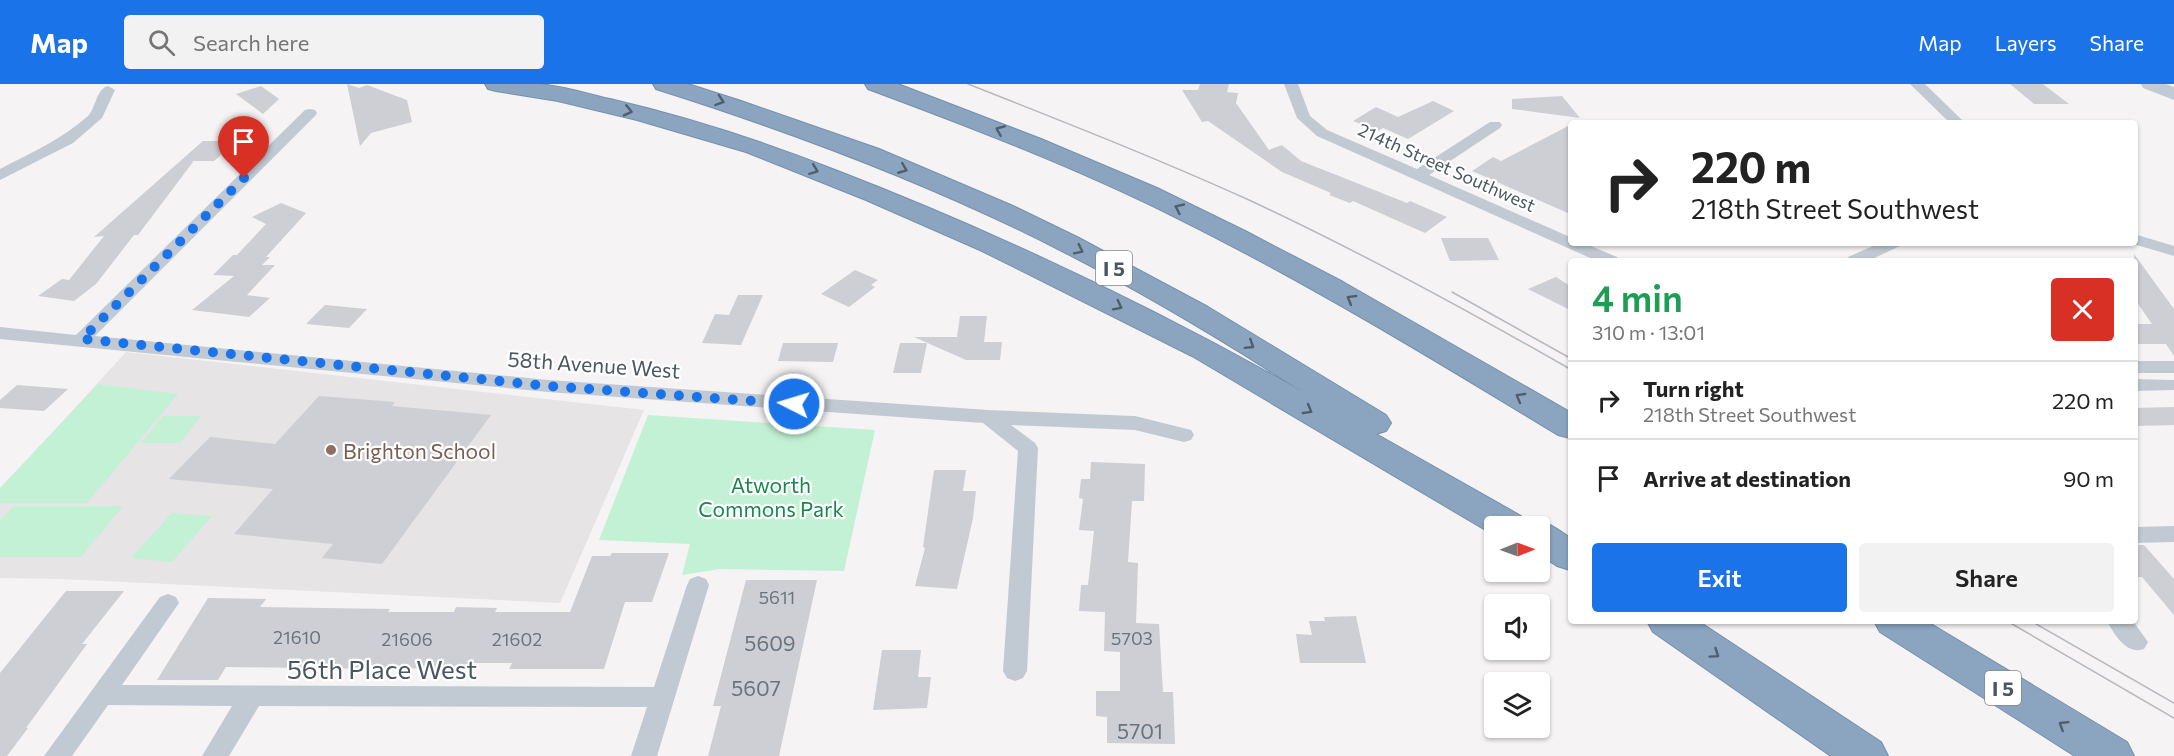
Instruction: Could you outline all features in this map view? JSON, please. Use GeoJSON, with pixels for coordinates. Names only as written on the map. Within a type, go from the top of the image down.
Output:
{"type":"FeatureCollection","features":[{"type":"Feature","properties":{"kind":"highway"},"geometry":{"type":"LineString","coordinates":[[496,84],[558,94],[644,114],[755,147],[875,194],[999,248],[1203,349],[1491,516]]}},
{"type":"Feature","properties":{"kind":"highway","name":"I 5"},"geometry":{"type":"LineString","coordinates":[[664,84],[837,142],[914,173],[1002,212],[1106,263],[1196,312],[1285,367],[1388,432],[1512,516]]}},
{"type":"Feature","properties":{"kind":"highway"},"geometry":{"type":"LineString","coordinates":[[876,84],[1009,134],[1187,212],[1297,268],[1568,426]]}},
{"type":"Feature","properties":{"kind":"highway"},"geometry":{"type":"LineString","coordinates":[[1550,542],[1568,555]]}},
{"type":"Feature","properties":{"kind":"highway"},"geometry":{"type":"LineString","coordinates":[[1550,551],[1568,562]]}},
{"type":"Feature","properties":{"kind":"highway"},"geometry":{"type":"LineString","coordinates":[[1671,624],[1866,756]]}},
{"type":"Feature","properties":{"kind":"highway","name":"I 5"},"geometry":{"type":"LineString","coordinates":[[1899,624],[2112,756]]}},
{"type":"Feature","properties":{"kind":"main road"},"geometry":{"type":"LineString","coordinates":[[2150,84],[2174,94]]}},
{"type":"Feature","properties":{"kind":"street","name":"214th Street Southwest"},"geometry":{"type":"LineString","coordinates":[[1291,84],[1304,118],[1313,128],[1568,242]]}},
{"type":"Feature","properties":{"kind":"street"},"geometry":{"type":"LineString","coordinates":[[1917,84],[1955,120]]}},
{"type":"Feature","properties":{"kind":"street"},"geometry":{"type":"LineString","coordinates":[[0,176],[68,140],[97,115],[108,90]]}},
{"type":"Feature","properties":{"kind":"street"},"geometry":{"type":"LineString","coordinates":[[82,339],[310,113]]}},
{"type":"Feature","properties":{"kind":"street"},"geometry":{"type":"LineString","coordinates":[[1417,176],[1495,125]]}},
{"type":"Feature","properties":{"kind":"street"},"geometry":{"type":"LineString","coordinates":[[2138,240],[2174,251]]}},
{"type":"Feature","properties":{"kind":"street","name":"214th Street Southwest"},"geometry":{"type":"LineString","coordinates":[[1577,246],[1604,258]]}},
{"type":"Feature","properties":{"kind":"street"},"geometry":{"type":"LineString","coordinates":[[1861,258],[1887,246]]}},
{"type":"Feature","properties":{"kind":"street","name":"58th Avenue West"},"geometry":{"type":"LineString","coordinates":[[0,333],[82,339],[548,386],[988,417],[1135,423],[1184,435]]}},
{"type":"Feature","properties":{"kind":"street"},"geometry":{"type":"LineString","coordinates":[[2138,368],[2172,376]]}},
{"type":"Feature","properties":{"kind":"street"},"geometry":{"type":"LineString","coordinates":[[2138,384],[2172,376]]}},
{"type":"Feature","properties":{"kind":"street"},"geometry":{"type":"LineString","coordinates":[[988,417],[1028,448],[1015,671]]}},
{"type":"Feature","properties":{"kind":"street"},"geometry":{"type":"LineString","coordinates":[[2138,535],[2174,534]]}},
{"type":"Feature","properties":{"kind":"street"},"geometry":{"type":"LineString","coordinates":[[644,756],[698,585]]}},
{"type":"Feature","properties":{"kind":"street"},"geometry":{"type":"LineString","coordinates":[[57,756],[168,603]]}},
{"type":"Feature","properties":{"kind":"street"},"geometry":{"type":"LineString","coordinates":[[2122,624],[2136,642]]}},
{"type":"Feature","properties":{"kind":"street","name":"56th Place West"},"geometry":{"type":"LineString","coordinates":[[101,695],[662,697]]}},
{"type":"Feature","properties":{"kind":"street"},"geometry":{"type":"LineString","coordinates":[[215,756],[251,696]]}},
{"type":"Feature","properties":{"kind":"shaded area","name":"Brighton School"},"geometry":{"type":"Polygon","coordinates":[[[126,352],[644,410],[560,603],[0,578],[0,490],[126,352]]]}},
{"type":"Feature","properties":{"kind":"green space"},"geometry":{"type":"Polygon","coordinates":[[[98,384],[178,394],[87,503],[0,503],[0,488],[98,384]]]}},
{"type":"Feature","properties":{"kind":"green space","name":"Atworth Commons Park"},"geometry":{"type":"Polygon","coordinates":[[[648,415],[875,430],[844,571],[720,569],[682,575],[690,544],[599,540],[648,415]]]}},
{"type":"Feature","properties":{"kind":"green space"},"geometry":{"type":"Polygon","coordinates":[[[163,416],[201,416],[180,443],[141,443],[163,416]]]}},
{"type":"Feature","properties":{"kind":"green space"},"geometry":{"type":"Polygon","coordinates":[[[14,506],[123,506],[81,557],[0,557],[0,521],[14,506]]]}},
{"type":"Feature","properties":{"kind":"green space"},"geometry":{"type":"Polygon","coordinates":[[[172,513],[212,516],[172,562],[131,558],[172,513]]]}},
{"type":"Feature","properties":{"kind":"building"},"geometry":{"type":"Polygon","coordinates":[[[347,84],[359,88],[367,85],[407,100],[412,122],[371,133],[360,146],[347,84]]]}},
{"type":"Feature","properties":{"kind":"building"},"geometry":{"type":"Polygon","coordinates":[[[1200,84],[1229,84],[1227,92],[1238,93],[1236,103],[1269,150],[1282,145],[1301,161],[1447,217],[1425,233],[1353,201],[1350,203],[1329,195],[1331,193],[1282,172],[1208,121],[1202,122],[1182,90],[1198,90],[1200,84]]]}},
{"type":"Feature","properties":{"kind":"building"},"geometry":{"type":"Polygon","coordinates":[[[2010,84],[2043,84],[2069,104],[2034,104],[2010,84]]]}},
{"type":"Feature","properties":{"kind":"building"},"geometry":{"type":"Polygon","coordinates":[[[261,86],[279,99],[263,114],[236,94],[261,86]]]}},
{"type":"Feature","properties":{"kind":"building"},"geometry":{"type":"Polygon","coordinates":[[[1562,96],[1580,118],[1512,109],[1512,99],[1562,96]]]}},
{"type":"Feature","properties":{"kind":"building"},"geometry":{"type":"Polygon","coordinates":[[[1433,101],[1454,111],[1408,139],[1383,128],[1378,131],[1353,121],[1376,107],[1398,117],[1433,101]]]}},
{"type":"Feature","properties":{"kind":"building"},"geometry":{"type":"Polygon","coordinates":[[[1568,126],[1568,213],[1472,171],[1493,157],[1501,161],[1568,126]]]}},
{"type":"Feature","properties":{"kind":"building"},"geometry":{"type":"Polygon","coordinates":[[[203,141],[237,141],[214,161],[192,161],[138,235],[134,235],[96,284],[74,301],[38,296],[62,279],[69,280],[104,236],[94,237],[203,141]]]}},
{"type":"Feature","properties":{"kind":"building"},"geometry":{"type":"Polygon","coordinates":[[[281,203],[306,213],[266,257],[270,257],[262,265],[275,265],[247,295],[270,298],[249,317],[192,310],[234,276],[213,275],[233,255],[237,255],[266,224],[252,217],[281,203]]]}},
{"type":"Feature","properties":{"kind":"building"},"geometry":{"type":"Polygon","coordinates":[[[1441,238],[1488,238],[1499,260],[1450,261],[1441,238]]]}},
{"type":"Feature","properties":{"kind":"building"},"geometry":{"type":"Polygon","coordinates":[[[2138,260],[2174,309],[2174,356],[2166,344],[2138,344],[2138,324],[2152,324],[2138,304],[2138,260]]]}},
{"type":"Feature","properties":{"kind":"building"},"geometry":{"type":"Polygon","coordinates":[[[855,270],[878,280],[871,285],[875,287],[849,307],[821,294],[855,270]]]}},
{"type":"Feature","properties":{"kind":"building"},"geometry":{"type":"Polygon","coordinates":[[[1556,277],[1568,285],[1568,309],[1528,289],[1556,277]]]}},
{"type":"Feature","properties":{"kind":"building"},"geometry":{"type":"Polygon","coordinates":[[[738,295],[763,295],[741,345],[702,343],[715,314],[729,315],[738,295]]]}},
{"type":"Feature","properties":{"kind":"building"},"geometry":{"type":"Polygon","coordinates":[[[325,305],[367,309],[349,328],[306,324],[325,305]]]}},
{"type":"Feature","properties":{"kind":"building"},"geometry":{"type":"Polygon","coordinates":[[[960,316],[987,316],[984,342],[1002,342],[1000,360],[966,360],[914,337],[957,337],[960,316]]]}},
{"type":"Feature","properties":{"kind":"building"},"geometry":{"type":"Polygon","coordinates":[[[783,343],[838,343],[833,362],[778,361],[783,343]]]}},
{"type":"Feature","properties":{"kind":"building"},"geometry":{"type":"Polygon","coordinates":[[[900,343],[927,343],[921,373],[893,373],[900,343]]]}},
{"type":"Feature","properties":{"kind":"building"},"geometry":{"type":"Polygon","coordinates":[[[17,385],[68,389],[44,411],[0,408],[0,400],[17,385]]]}},
{"type":"Feature","properties":{"kind":"building"},"geometry":{"type":"Polygon","coordinates":[[[319,396],[395,402],[392,406],[491,415],[382,564],[322,558],[333,544],[234,534],[273,489],[169,479],[210,437],[275,444],[319,396]]]}},
{"type":"Feature","properties":{"kind":"building"},"geometry":{"type":"Polygon","coordinates":[[[2174,407],[2174,425],[2138,426],[2138,408],[2174,407]]]}},
{"type":"Feature","properties":{"kind":"building"},"geometry":{"type":"Polygon","coordinates":[[[1091,462],[1145,464],[1144,501],[1132,501],[1128,562],[1138,563],[1136,623],[1159,624],[1163,692],[1173,692],[1175,744],[1107,743],[1107,717],[1096,716],[1096,691],[1120,691],[1120,652],[1104,651],[1105,612],[1079,611],[1081,585],[1088,585],[1094,531],[1079,530],[1083,499],[1079,498],[1081,479],[1090,479],[1091,462]]]}},
{"type":"Feature","properties":{"kind":"building"},"geometry":{"type":"Polygon","coordinates":[[[934,470],[966,470],[963,491],[976,491],[973,518],[957,589],[915,586],[925,548],[923,547],[934,470]]]}},
{"type":"Feature","properties":{"kind":"building"},"geometry":{"type":"Polygon","coordinates":[[[2138,545],[2144,545],[2174,579],[2174,615],[2142,577],[2138,577],[2138,545]]]}},
{"type":"Feature","properties":{"kind":"building"},"geometry":{"type":"Polygon","coordinates":[[[612,553],[669,553],[652,602],[625,602],[604,669],[509,669],[512,663],[472,663],[470,667],[385,669],[226,667],[218,680],[157,680],[208,598],[266,599],[260,607],[390,609],[388,612],[454,612],[456,607],[497,608],[495,612],[570,612],[592,556],[610,556],[612,553]]]}},
{"type":"Feature","properties":{"kind":"building"},"geometry":{"type":"Polygon","coordinates":[[[746,580],[817,580],[779,756],[708,756],[721,706],[713,706],[746,580]]]}},
{"type":"Feature","properties":{"kind":"building"},"geometry":{"type":"Polygon","coordinates":[[[66,591],[124,591],[82,644],[87,644],[7,756],[0,756],[0,673],[66,591]]]}},
{"type":"Feature","properties":{"kind":"building"},"geometry":{"type":"Polygon","coordinates":[[[1356,616],[1366,663],[1300,663],[1296,634],[1312,635],[1309,621],[1325,621],[1324,617],[1356,616]]]}},
{"type":"Feature","properties":{"kind":"building"},"geometry":{"type":"Polygon","coordinates":[[[882,650],[921,650],[918,677],[931,677],[927,708],[873,710],[882,650]]]}},
{"type":"Feature","properties":{"kind":"tram line"},"geometry":{"type":"LineString","coordinates":[[968,84],[1249,200],[1411,281],[1568,368]]}},
{"type":"Feature","properties":{"kind":"tram line"},"geometry":{"type":"LineString","coordinates":[[1452,292],[1568,357]]}},
{"type":"Feature","properties":{"kind":"tram line"},"geometry":{"type":"LineString","coordinates":[[2012,624],[2174,718]]}},
{"type":"Feature","properties":{"kind":"tram line"},"geometry":{"type":"LineString","coordinates":[[2036,624],[2174,703]]}},
{"type":"Feature","properties":{"kind":"place","name":"Brighton School"},"geometry":{"type":"Point","coordinates":[331,450]}},
{"type":"Feature","properties":{"kind":"route"},"geometry":{"type":"LineString","coordinates":[[244,178],[82,339],[548,386],[737,398],[794,404]]}}]}
